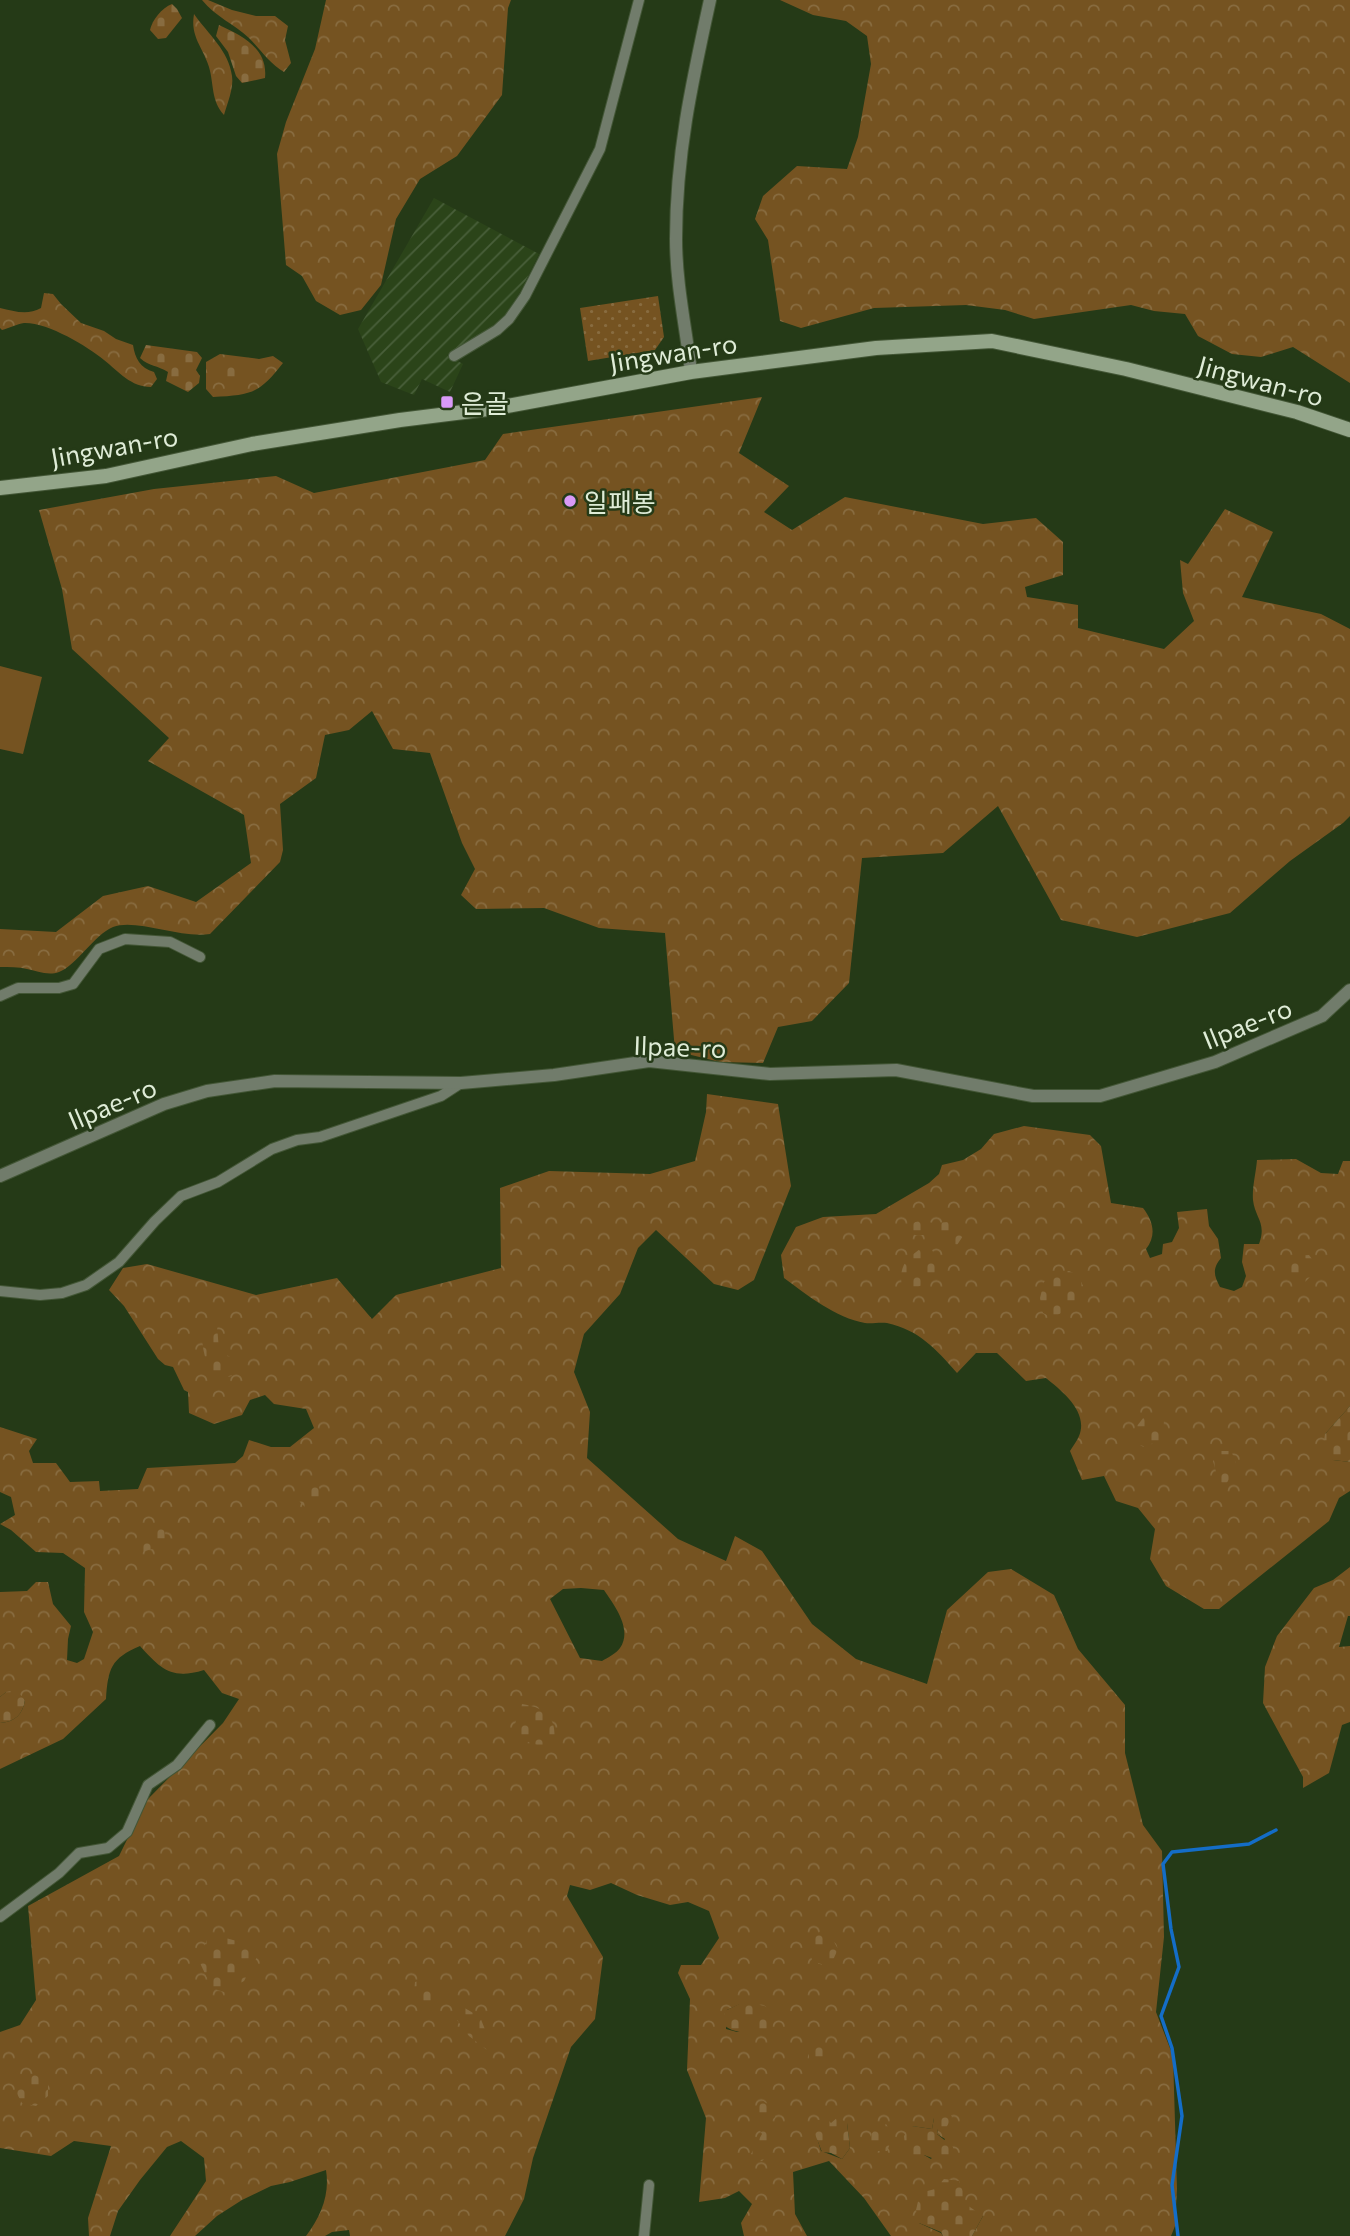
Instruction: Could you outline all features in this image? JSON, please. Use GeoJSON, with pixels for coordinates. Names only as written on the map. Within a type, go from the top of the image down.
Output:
{"type":"FeatureCollection","features":[{"type":"Feature","properties":{"kind":"main road","name":"Jingwan-ro"},"geometry":{"type":"LineString","coordinates":[[0,488],[106,476],[251,444],[496,408],[691,372],[876,348],[992,341],[1042,349],[1126,369],[1297,412],[1350,430]]}},
{"type":"Feature","properties":{"kind":"street"},"geometry":{"type":"LineString","coordinates":[[454,356],[497,330],[509,319],[538,272],[600,149],[639,0]]}},
{"type":"Feature","properties":{"kind":"street"},"geometry":{"type":"LineString","coordinates":[[691,372],[677,254],[677,179],[687,105],[710,0]]}},
{"type":"Feature","properties":{"kind":"street"},"geometry":{"type":"LineString","coordinates":[[0,996],[18,988],[59,988],[73,984],[99,949],[124,939],[170,942],[200,957]]}},
{"type":"Feature","properties":{"kind":"street","name":"Ilpae-ro"},"geometry":{"type":"LineString","coordinates":[[0,1176],[164,1104],[207,1091],[275,1081],[461,1083],[554,1075],[649,1061],[770,1074],[896,1070],[1033,1096],[1100,1096],[1215,1062],[1322,1016],[1350,990]]}},
{"type":"Feature","properties":{"kind":"street"},"geometry":{"type":"LineString","coordinates":[[0,1291],[40,1295],[62,1293],[86,1285],[119,1262],[181,1196],[218,1182],[272,1149],[297,1140],[320,1137],[441,1096],[461,1083]]}},
{"type":"Feature","properties":{"kind":"street"},"geometry":{"type":"LineString","coordinates":[[0,1917],[59,1873],[79,1853],[108,1848],[127,1832],[148,1785],[177,1765],[210,1725]]}},
{"type":"Feature","properties":{"kind":"street"},"geometry":{"type":"LineString","coordinates":[[643,2236],[649,2185]]}},
{"type":"Feature","properties":{"kind":"shaded area"},"geometry":{"type":"Polygon","coordinates":[[[434,198],[539,254],[505,315],[483,334],[447,355],[463,364],[450,392],[422,379],[414,395],[381,382],[358,329],[434,198]]]}},
{"type":"Feature","properties":{"kind":"green space"},"geometry":{"type":"Polygon","coordinates":[[[202,0],[256,16],[275,16],[288,26],[285,40],[291,63],[284,72],[249,38],[202,0]]]}},
{"type":"Feature","properties":{"kind":"green space"},"geometry":{"type":"Polygon","coordinates":[[[326,0],[511,0],[508,8],[502,95],[457,156],[420,179],[396,219],[381,285],[361,310],[340,315],[316,301],[302,276],[286,265],[277,154],[286,122],[315,49],[326,0]]]}},
{"type":"Feature","properties":{"kind":"green space"},"geometry":{"type":"Polygon","coordinates":[[[780,0],[1350,0],[1350,383],[1293,347],[1261,357],[1232,354],[1198,336],[1185,314],[1154,311],[1131,305],[1034,319],[1005,310],[966,305],[874,308],[801,328],[780,321],[768,240],[755,219],[763,196],[797,166],[847,169],[858,137],[871,64],[867,36],[846,21],[813,15],[780,0]]]}},
{"type":"Feature","properties":{"kind":"green space"},"geometry":{"type":"Polygon","coordinates":[[[172,4],[182,18],[166,38],[158,39],[150,30],[151,26],[161,11],[172,4]]]}},
{"type":"Feature","properties":{"kind":"green space"},"geometry":{"type":"Polygon","coordinates":[[[194,14],[222,51],[230,67],[232,86],[224,115],[217,104],[209,67],[195,36],[194,14]]]}},
{"type":"Feature","properties":{"kind":"green space"},"geometry":{"type":"Polygon","coordinates":[[[219,25],[245,39],[258,51],[265,68],[265,78],[242,83],[236,76],[228,52],[216,36],[219,25]]]}},
{"type":"Feature","properties":{"kind":"green space"},"geometry":{"type":"Polygon","coordinates":[[[44,293],[53,294],[81,323],[133,345],[139,362],[154,372],[157,379],[151,387],[131,382],[88,348],[44,326],[24,323],[2,330],[0,328],[0,308],[31,312],[41,308],[44,293]]]}},
{"type":"Feature","properties":{"kind":"green space"},"geometry":{"type":"Polygon","coordinates":[[[658,296],[664,337],[655,350],[588,361],[580,308],[658,296]]]}},
{"type":"Feature","properties":{"kind":"green space"},"geometry":{"type":"Polygon","coordinates":[[[146,345],[197,352],[202,358],[196,370],[200,376],[199,383],[188,392],[166,381],[168,372],[140,358],[146,345]]]}},
{"type":"Feature","properties":{"kind":"green space"},"geometry":{"type":"Polygon","coordinates":[[[220,354],[259,359],[273,356],[283,363],[267,381],[253,391],[213,397],[206,389],[206,362],[220,354]]]}},
{"type":"Feature","properties":{"kind":"green space"},"geometry":{"type":"Polygon","coordinates":[[[252,361],[258,365],[248,377],[237,384],[225,384],[211,375],[213,366],[238,366],[252,361]]]}},
{"type":"Feature","properties":{"kind":"green space"},"geometry":{"type":"Polygon","coordinates":[[[762,397],[739,453],[789,486],[764,512],[792,530],[845,497],[983,524],[1036,518],[1063,542],[1063,575],[1025,587],[1027,597],[1078,605],[1078,628],[1164,649],[1194,621],[1183,593],[1180,560],[1188,564],[1225,509],[1273,532],[1242,597],[1321,614],[1350,629],[1350,816],[1290,861],[1230,913],[1137,937],[1061,920],[998,806],[943,853],[862,858],[849,983],[812,1021],[778,1027],[763,1063],[720,1062],[675,1051],[665,933],[599,928],[544,908],[476,909],[461,895],[475,869],[462,843],[430,753],[393,749],[372,711],[349,730],[325,735],[316,778],[280,804],[283,850],[280,862],[210,934],[186,934],[123,925],[106,931],[72,964],[59,972],[0,967],[0,929],[56,932],[103,896],[148,886],[196,902],[251,863],[244,815],[148,761],[169,738],[72,649],[62,589],[39,510],[154,489],[276,476],[314,493],[485,460],[503,434],[762,397]]]}},
{"type":"Feature","properties":{"kind":"green space"},"geometry":{"type":"Polygon","coordinates":[[[0,666],[42,677],[23,754],[0,749],[0,666]]]}},
{"type":"Feature","properties":{"kind":"green space"},"geometry":{"type":"Polygon","coordinates":[[[707,1094],[778,1104],[791,1186],[754,1280],[738,1290],[714,1284],[656,1230],[638,1248],[620,1294],[584,1334],[574,1372],[590,1412],[587,1458],[678,1539],[726,1561],[735,1536],[762,1551],[812,1624],[856,1659],[927,1684],[947,1610],[988,1572],[1011,1569],[1054,1595],[1078,1649],[1125,1705],[1125,1753],[1143,1825],[1162,1851],[1164,1937],[1156,2012],[1173,2056],[1177,2189],[1175,2226],[1171,2236],[972,2236],[983,2216],[919,2223],[943,2236],[891,2236],[864,2198],[829,2161],[793,2172],[795,2214],[807,2236],[744,2236],[741,2223],[752,2204],[739,2191],[725,2198],[699,2202],[706,2118],[687,2070],[690,1999],[678,1973],[681,1965],[701,1965],[719,1938],[709,1911],[688,1902],[670,1905],[637,1895],[611,1883],[590,1890],[570,1885],[567,1896],[603,1957],[595,2019],[571,2047],[533,2158],[524,2199],[505,2236],[350,2236],[349,2230],[332,2232],[325,2236],[306,2236],[323,2205],[327,2188],[326,2170],[271,2186],[242,2200],[217,2216],[195,2236],[170,2236],[206,2181],[204,2158],[181,2141],[167,2147],[140,2180],[118,2211],[110,2236],[89,2236],[88,2218],[111,2146],[74,2141],[51,2156],[0,2148],[0,2032],[20,2025],[36,2000],[28,1906],[119,1856],[146,1801],[223,1723],[239,1699],[222,1693],[204,1670],[175,1673],[154,1661],[140,1646],[117,1660],[110,1672],[106,1699],[63,1739],[0,1769],[0,1723],[17,1716],[25,1700],[6,1692],[0,1697],[0,1592],[27,1591],[36,1582],[48,1582],[53,1604],[71,1626],[67,1660],[77,1663],[84,1659],[93,1632],[84,1612],[85,1568],[63,1553],[36,1552],[0,1524],[15,1515],[11,1497],[0,1492],[0,1427],[37,1439],[29,1451],[33,1463],[56,1463],[70,1482],[99,1481],[100,1491],[138,1489],[147,1468],[235,1463],[243,1456],[249,1440],[271,1447],[290,1447],[314,1428],[306,1409],[274,1404],[265,1395],[250,1400],[242,1415],[214,1424],[189,1413],[188,1392],[184,1390],[173,1367],[158,1359],[124,1306],[109,1290],[123,1268],[147,1264],[256,1295],[337,1278],[372,1319],[396,1295],[501,1268],[500,1188],[549,1171],[650,1174],[695,1161],[706,1112],[707,1094]],[[563,1589],[550,1599],[580,1658],[602,1661],[617,1652],[623,1641],[623,1625],[604,1590],[563,1589]],[[740,2004],[727,2010],[726,2029],[746,2031],[752,2004],[740,2004]],[[934,2118],[932,2129],[912,2126],[924,2155],[931,2159],[945,2139],[937,2134],[934,2118]],[[847,2123],[817,2138],[821,2151],[842,2159],[850,2148],[847,2123]]]}},
{"type":"Feature","properties":{"kind":"green space"},"geometry":{"type":"Polygon","coordinates":[[[1024,1126],[1090,1135],[1101,1146],[1111,1203],[1143,1208],[1149,1218],[1153,1233],[1146,1249],[1150,1258],[1162,1254],[1163,1244],[1172,1242],[1179,1228],[1177,1212],[1207,1209],[1209,1226],[1218,1239],[1221,1258],[1215,1269],[1216,1279],[1220,1287],[1234,1291],[1242,1287],[1246,1276],[1242,1262],[1244,1244],[1259,1244],[1261,1237],[1261,1226],[1253,1200],[1257,1160],[1296,1159],[1321,1173],[1338,1174],[1343,1161],[1350,1161],[1350,1406],[1325,1434],[1333,1460],[1350,1462],[1350,1491],[1339,1498],[1329,1521],[1219,1609],[1204,1609],[1166,1586],[1150,1559],[1155,1529],[1138,1508],[1116,1501],[1104,1476],[1082,1480],[1070,1451],[1079,1436],[1080,1419],[1072,1403],[1046,1378],[1026,1381],[997,1353],[976,1353],[957,1373],[934,1348],[908,1330],[887,1323],[865,1323],[843,1316],[822,1305],[784,1278],[781,1255],[796,1227],[823,1217],[876,1214],[929,1183],[939,1174],[942,1165],[963,1160],[981,1149],[994,1134],[1024,1126]]]}},
{"type":"Feature","properties":{"kind":"green space"},"geometry":{"type":"Polygon","coordinates":[[[918,1221],[962,1221],[969,1227],[957,1245],[943,1241],[939,1235],[915,1235],[908,1232],[908,1225],[918,1221]]]}},
{"type":"Feature","properties":{"kind":"green space"},"geometry":{"type":"Polygon","coordinates":[[[920,1249],[932,1250],[938,1261],[938,1269],[928,1282],[914,1289],[902,1287],[901,1274],[904,1265],[920,1249]]]}},
{"type":"Feature","properties":{"kind":"green space"},"geometry":{"type":"Polygon","coordinates":[[[1309,1255],[1315,1263],[1313,1274],[1303,1284],[1289,1279],[1290,1262],[1296,1256],[1309,1255]]]}},
{"type":"Feature","properties":{"kind":"green space"},"geometry":{"type":"Polygon","coordinates":[[[1069,1271],[1078,1275],[1083,1286],[1081,1292],[1067,1309],[1053,1318],[1043,1313],[1040,1298],[1044,1282],[1057,1273],[1069,1271]]]}},
{"type":"Feature","properties":{"kind":"green space"},"geometry":{"type":"Polygon","coordinates":[[[212,1322],[217,1325],[219,1351],[238,1361],[232,1376],[208,1378],[203,1342],[206,1329],[212,1322]]]}},
{"type":"Feature","properties":{"kind":"green space"},"geometry":{"type":"Polygon","coordinates":[[[1350,1406],[1350,1462],[1333,1460],[1323,1449],[1325,1434],[1350,1406]]]}},
{"type":"Feature","properties":{"kind":"green space"},"geometry":{"type":"Polygon","coordinates":[[[1158,1414],[1164,1419],[1163,1439],[1144,1447],[1133,1442],[1133,1431],[1144,1417],[1158,1414]]]}},
{"type":"Feature","properties":{"kind":"green space"},"geometry":{"type":"Polygon","coordinates":[[[1218,1451],[1230,1451],[1236,1459],[1233,1473],[1226,1484],[1219,1482],[1213,1461],[1218,1451]]]}},
{"type":"Feature","properties":{"kind":"green space"},"geometry":{"type":"Polygon","coordinates":[[[308,1481],[317,1483],[323,1496],[318,1507],[307,1509],[296,1498],[295,1488],[308,1481]]]}},
{"type":"Feature","properties":{"kind":"green space"},"geometry":{"type":"Polygon","coordinates":[[[151,1529],[164,1529],[166,1537],[163,1546],[141,1552],[134,1545],[137,1536],[151,1529]]]}},
{"type":"Feature","properties":{"kind":"green space"},"geometry":{"type":"Polygon","coordinates":[[[1350,1567],[1350,1616],[1339,1647],[1350,1646],[1350,1722],[1342,1725],[1329,1773],[1303,1788],[1303,1777],[1263,1703],[1265,1667],[1277,1636],[1314,1588],[1333,1580],[1350,1567]]]}},
{"type":"Feature","properties":{"kind":"green space"},"geometry":{"type":"Polygon","coordinates":[[[16,1690],[25,1700],[22,1709],[14,1719],[0,1723],[0,1697],[6,1692],[16,1690]]]}},
{"type":"Feature","properties":{"kind":"green space"},"geometry":{"type":"Polygon","coordinates":[[[522,1704],[537,1708],[548,1715],[554,1726],[554,1742],[534,1744],[516,1734],[515,1724],[522,1704]]]}},
{"type":"Feature","properties":{"kind":"green space"},"geometry":{"type":"Polygon","coordinates":[[[820,1932],[829,1933],[838,1949],[833,1960],[822,1965],[812,1960],[809,1949],[810,1940],[820,1932]]]}},
{"type":"Feature","properties":{"kind":"green space"},"geometry":{"type":"Polygon","coordinates":[[[222,1937],[244,1943],[257,1957],[244,1981],[224,1992],[212,1988],[198,1959],[207,1940],[222,1937]]]}},
{"type":"Feature","properties":{"kind":"green space"},"geometry":{"type":"Polygon","coordinates":[[[432,1978],[437,1985],[437,2004],[423,2005],[414,1994],[415,1982],[432,1978]]]}},
{"type":"Feature","properties":{"kind":"green space"},"geometry":{"type":"Polygon","coordinates":[[[739,2004],[765,2006],[772,2013],[772,2028],[759,2032],[744,2032],[725,2026],[720,2021],[727,2010],[739,2004]]]}},
{"type":"Feature","properties":{"kind":"green space"},"geometry":{"type":"Polygon","coordinates":[[[463,2007],[480,2017],[490,2042],[487,2050],[469,2036],[457,2020],[463,2007]]]}},
{"type":"Feature","properties":{"kind":"green space"},"geometry":{"type":"Polygon","coordinates":[[[816,2041],[827,2047],[828,2059],[826,2070],[817,2074],[809,2069],[809,2046],[816,2041]]]}},
{"type":"Feature","properties":{"kind":"green space"},"geometry":{"type":"Polygon","coordinates":[[[33,2074],[48,2081],[48,2096],[36,2106],[22,2103],[15,2090],[20,2077],[33,2074]]]}},
{"type":"Feature","properties":{"kind":"green space"},"geometry":{"type":"Polygon","coordinates":[[[763,2101],[774,2108],[775,2117],[767,2125],[770,2154],[762,2161],[754,2159],[751,2154],[762,2134],[752,2117],[755,2107],[763,2101]]]}},
{"type":"Feature","properties":{"kind":"green space"},"geometry":{"type":"Polygon","coordinates":[[[939,2108],[948,2110],[952,2117],[946,2128],[938,2129],[937,2134],[953,2147],[954,2159],[945,2163],[924,2155],[913,2159],[906,2154],[904,2136],[912,2126],[932,2129],[939,2108]]]}},
{"type":"Feature","properties":{"kind":"green space"},"geometry":{"type":"Polygon","coordinates":[[[838,2117],[847,2123],[850,2148],[842,2159],[822,2152],[813,2129],[817,2120],[827,2119],[831,2123],[838,2117]]]}},
{"type":"Feature","properties":{"kind":"green space"},"geometry":{"type":"Polygon","coordinates":[[[886,2124],[891,2137],[887,2151],[873,2151],[866,2146],[876,2125],[886,2124]]]}},
{"type":"Feature","properties":{"kind":"green space"},"geometry":{"type":"Polygon","coordinates":[[[944,2179],[959,2181],[965,2196],[964,2203],[983,2216],[972,2236],[943,2236],[941,2232],[919,2223],[916,2210],[920,2193],[935,2189],[944,2179]]]}},
{"type":"Feature","properties":{"kind":"waterway"},"geometry":{"type":"LineString","coordinates":[[1178,2236],[1172,2185],[1182,2116],[1172,2048],[1161,2016],[1179,1967],[1163,1864],[1172,1852],[1249,1844],[1276,1830]]}},
{"type":"Feature","properties":{"kind":"place","name":"은골"},"geometry":{"type":"Point","coordinates":[447,402]}},
{"type":"Feature","properties":{"kind":"place","name":"일패봉"},"geometry":{"type":"Point","coordinates":[570,501]}}]}
